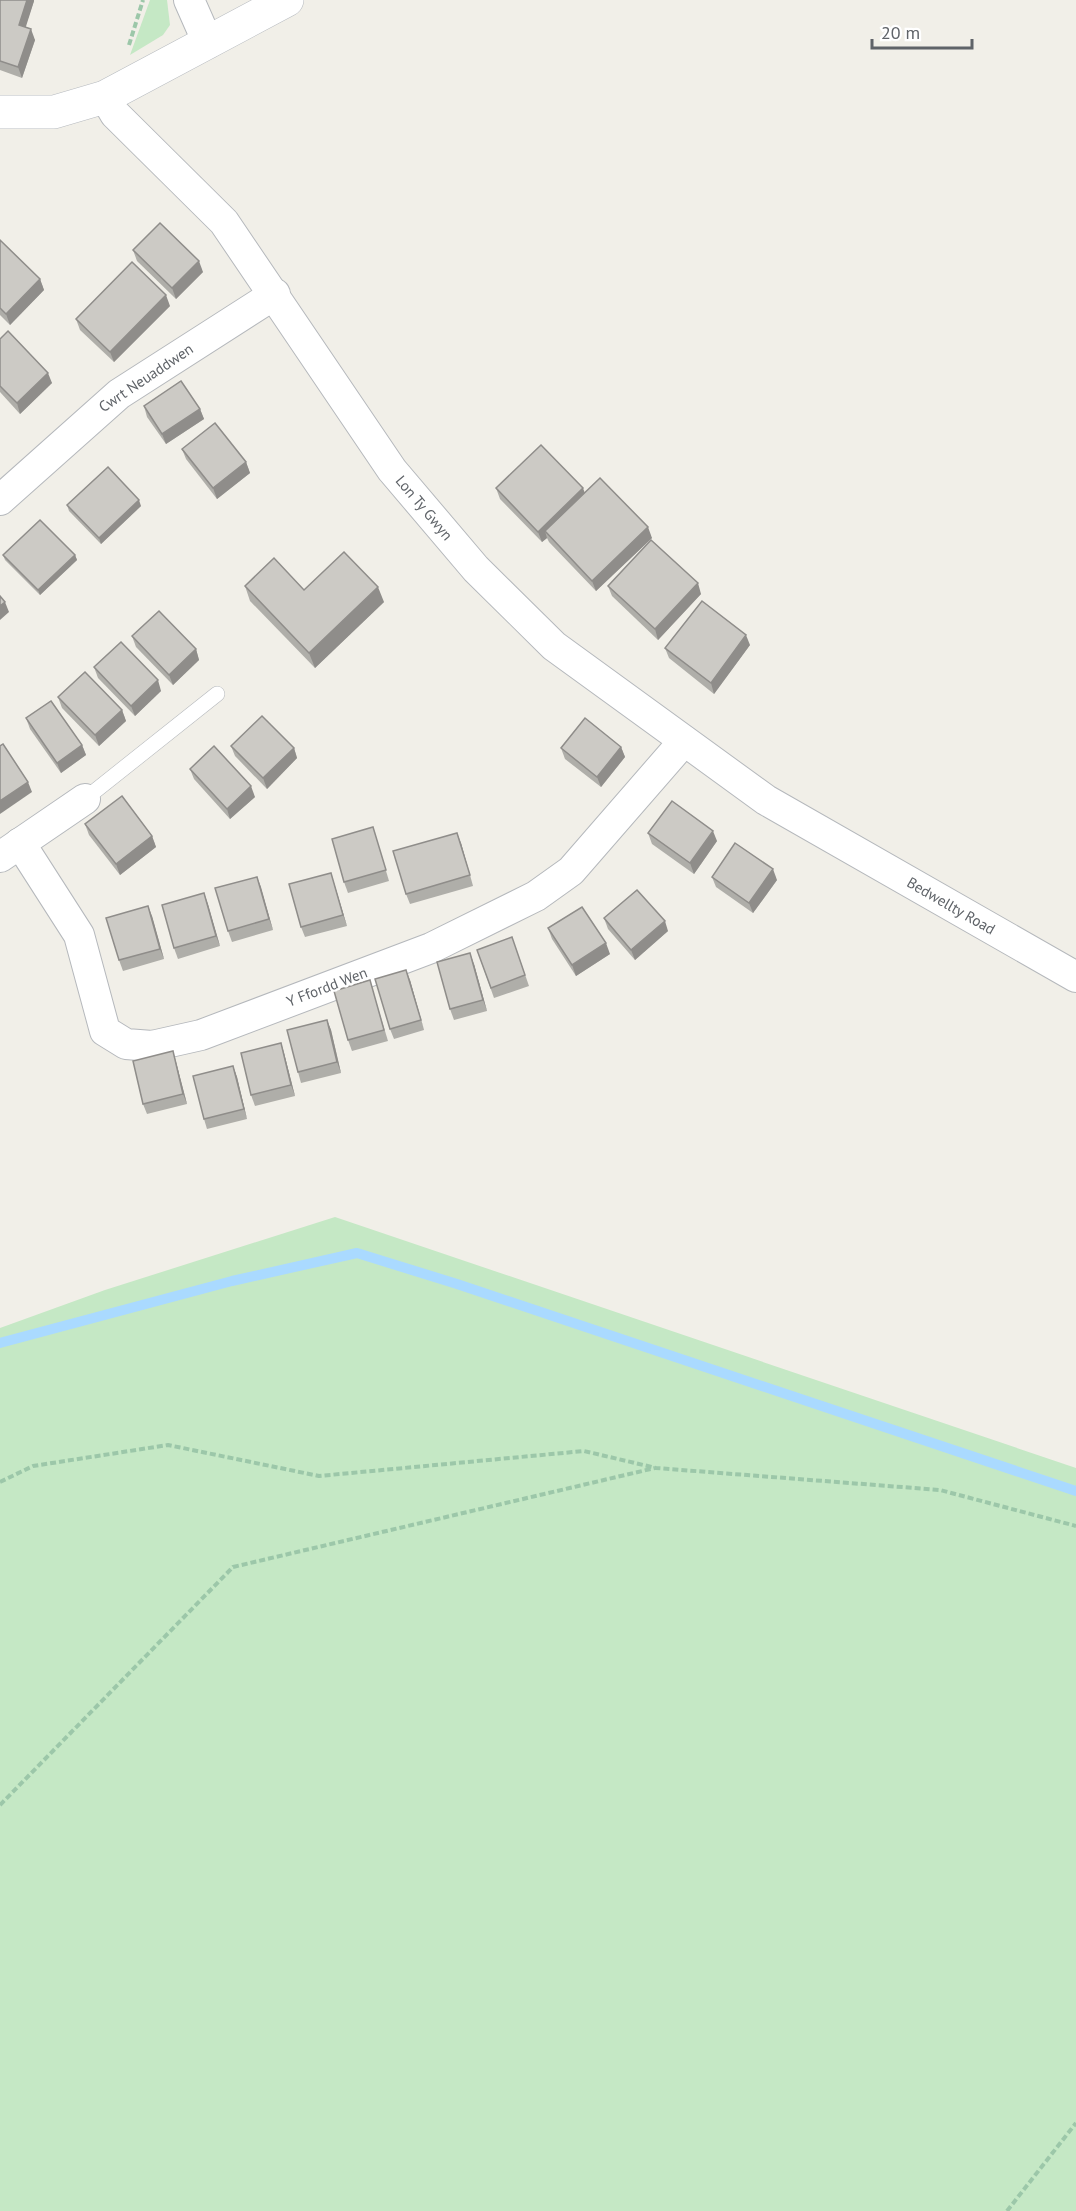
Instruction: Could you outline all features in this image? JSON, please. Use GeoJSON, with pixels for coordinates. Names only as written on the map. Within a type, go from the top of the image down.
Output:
{"type":"FeatureCollection","features":[{"type":"Feature","properties":{"kind":"main road"},"geometry":{"type":"LineString","coordinates":[[0,112],[54,112],[105,97],[287,0]]}},
{"type":"Feature","properties":{"kind":"street"},"geometry":{"type":"LineString","coordinates":[[189,0],[208,43]]}},
{"type":"Feature","properties":{"kind":"street","name":"Lon Ty Gwyn"},"geometry":{"type":"LineString","coordinates":[[105,97],[115,114],[224,222],[276,294],[392,470],[476,568],[554,646],[766,800],[826,835]]}},
{"type":"Feature","properties":{"kind":"street","name":"Cwrt Neuaddwen"},"geometry":{"type":"LineString","coordinates":[[0,500],[118,394],[276,294]]}},
{"type":"Feature","properties":{"kind":"street","name":"Y Ffordd Wen"},"geometry":{"type":"LineString","coordinates":[[10,850],[79,935],[92,991],[105,1031],[126,1044],[152,1046],[201,1035],[431,948],[536,896],[572,871],[684,741]]}},
{"type":"Feature","properties":{"kind":"street"},"geometry":{"type":"LineString","coordinates":[[10,850],[85,799]]}},
{"type":"Feature","properties":{"kind":"street","name":"Bedwellty Road"},"geometry":{"type":"LineString","coordinates":[[826,835],[1076,977]]}},
{"type":"Feature","properties":{"kind":"lane"},"geometry":{"type":"LineString","coordinates":[[85,799],[217,694]]}},
{"type":"Feature","properties":{"kind":"path"},"geometry":{"type":"LineString","coordinates":[[0,1482],[33,1466],[168,1445],[319,1476],[584,1451],[656,1468],[940,1490],[1076,1526]]}},
{"type":"Feature","properties":{"kind":"path"},"geometry":{"type":"LineString","coordinates":[[0,1805],[233,1567],[656,1468]]}},
{"type":"Feature","properties":{"kind":"path"},"geometry":{"type":"LineString","coordinates":[[1007,2211],[1076,2123]]}},
{"type":"Feature","properties":{"kind":"green space"},"geometry":{"type":"Polygon","coordinates":[[[150,0],[167,0],[170,25],[163,35],[130,55],[150,0]]]}},
{"type":"Feature","properties":{"kind":"green space"},"geometry":{"type":"Polygon","coordinates":[[[335,1217],[1076,1468],[1076,2211],[0,2211],[0,1328],[105,1290],[335,1217]]]}},
{"type":"Feature","properties":{"kind":"building"},"geometry":{"type":"Polygon","coordinates":[[[0,0],[27,0],[19,25],[31,29],[18,67],[0,61],[0,0]]]}},
{"type":"Feature","properties":{"kind":"building"},"geometry":{"type":"Polygon","coordinates":[[[160,223],[199,261],[172,288],[133,250],[160,223]]]}},
{"type":"Feature","properties":{"kind":"building"},"geometry":{"type":"Polygon","coordinates":[[[0,240],[40,279],[6,314],[0,308],[0,240]]]}},
{"type":"Feature","properties":{"kind":"building"},"geometry":{"type":"Polygon","coordinates":[[[132,262],[166,295],[110,352],[76,319],[132,262]]]}},
{"type":"Feature","properties":{"kind":"building"},"geometry":{"type":"Polygon","coordinates":[[[8,331],[48,373],[17,403],[0,386],[0,339],[8,331]]]}},
{"type":"Feature","properties":{"kind":"building"},"geometry":{"type":"Polygon","coordinates":[[[181,381],[200,409],[162,434],[144,406],[181,381]]]}},
{"type":"Feature","properties":{"kind":"building"},"geometry":{"type":"Polygon","coordinates":[[[215,423],[246,462],[213,488],[182,449],[215,423]]]}},
{"type":"Feature","properties":{"kind":"building"},"geometry":{"type":"Polygon","coordinates":[[[541,445],[583,488],[538,532],[496,488],[541,445]]]}},
{"type":"Feature","properties":{"kind":"building"},"geometry":{"type":"Polygon","coordinates":[[[108,467],[139,500],[99,538],[67,505],[108,467]]]}},
{"type":"Feature","properties":{"kind":"building"},"geometry":{"type":"Polygon","coordinates":[[[600,478],[648,527],[592,581],[545,531],[600,478]]]}},
{"type":"Feature","properties":{"kind":"building"},"geometry":{"type":"Polygon","coordinates":[[[40,520],[75,555],[38,590],[3,555],[40,520]]]}},
{"type":"Feature","properties":{"kind":"building"},"geometry":{"type":"Polygon","coordinates":[[[651,540],[698,583],[655,629],[608,586],[651,540]]]}},
{"type":"Feature","properties":{"kind":"building"},"geometry":{"type":"Polygon","coordinates":[[[344,552],[378,587],[309,653],[245,586],[274,558],[304,590],[344,552]]]}},
{"type":"Feature","properties":{"kind":"building"},"geometry":{"type":"Polygon","coordinates":[[[0,596],[5,602],[0,606],[0,596]]]}},
{"type":"Feature","properties":{"kind":"building"},"geometry":{"type":"Polygon","coordinates":[[[702,601],[746,635],[711,683],[665,648],[702,601]]]}},
{"type":"Feature","properties":{"kind":"building"},"geometry":{"type":"Polygon","coordinates":[[[159,611],[196,649],[169,675],[132,636],[159,611]]]}},
{"type":"Feature","properties":{"kind":"building"},"geometry":{"type":"Polygon","coordinates":[[[121,642],[158,680],[131,706],[94,667],[121,642]]]}},
{"type":"Feature","properties":{"kind":"building"},"geometry":{"type":"Polygon","coordinates":[[[85,672],[122,710],[95,735],[58,697],[85,672]]]}},
{"type":"Feature","properties":{"kind":"building"},"geometry":{"type":"Polygon","coordinates":[[[51,701],[82,745],[57,763],[26,718],[51,701]]]}},
{"type":"Feature","properties":{"kind":"building"},"geometry":{"type":"Polygon","coordinates":[[[262,716],[294,748],[263,778],[231,746],[262,716]]]}},
{"type":"Feature","properties":{"kind":"building"},"geometry":{"type":"Polygon","coordinates":[[[585,718],[621,747],[597,777],[561,748],[585,718]]]}},
{"type":"Feature","properties":{"kind":"building"},"geometry":{"type":"Polygon","coordinates":[[[3,744],[28,782],[0,801],[0,746],[3,744]]]}},
{"type":"Feature","properties":{"kind":"building"},"geometry":{"type":"Polygon","coordinates":[[[214,746],[251,786],[227,809],[190,769],[214,746]]]}},
{"type":"Feature","properties":{"kind":"building"},"geometry":{"type":"Polygon","coordinates":[[[122,796],[152,836],[116,864],[85,824],[122,796]]]}},
{"type":"Feature","properties":{"kind":"building"},"geometry":{"type":"Polygon","coordinates":[[[672,801],[713,831],[690,863],[648,833],[672,801]]]}},
{"type":"Feature","properties":{"kind":"building"},"geometry":{"type":"Polygon","coordinates":[[[373,827],[386,870],[344,882],[332,839],[373,827]]]}},
{"type":"Feature","properties":{"kind":"building"},"geometry":{"type":"Polygon","coordinates":[[[457,833],[470,875],[406,894],[393,851],[457,833]]]}},
{"type":"Feature","properties":{"kind":"building"},"geometry":{"type":"Polygon","coordinates":[[[735,843],[773,869],[749,903],[712,877],[735,843]]]}},
{"type":"Feature","properties":{"kind":"building"},"geometry":{"type":"Polygon","coordinates":[[[331,873],[343,915],[301,927],[289,884],[331,873]]]}},
{"type":"Feature","properties":{"kind":"building"},"geometry":{"type":"Polygon","coordinates":[[[257,877],[269,919],[228,931],[215,888],[257,877]]]}},
{"type":"Feature","properties":{"kind":"building"},"geometry":{"type":"Polygon","coordinates":[[[637,890],[665,921],[631,950],[604,918],[637,890]]]}},
{"type":"Feature","properties":{"kind":"building"},"geometry":{"type":"Polygon","coordinates":[[[204,893],[216,936],[174,948],[162,905],[204,893]]]}},
{"type":"Feature","properties":{"kind":"building"},"geometry":{"type":"Polygon","coordinates":[[[148,906],[160,949],[119,960],[106,918],[148,906]]]}},
{"type":"Feature","properties":{"kind":"building"},"geometry":{"type":"Polygon","coordinates":[[[582,907],[606,943],[572,965],[548,928],[582,907]]]}},
{"type":"Feature","properties":{"kind":"building"},"geometry":{"type":"Polygon","coordinates":[[[512,937],[525,975],[491,988],[477,950],[512,937]]]}},
{"type":"Feature","properties":{"kind":"building"},"geometry":{"type":"Polygon","coordinates":[[[470,953],[483,1000],[450,1009],[437,962],[470,953]]]}},
{"type":"Feature","properties":{"kind":"building"},"geometry":{"type":"Polygon","coordinates":[[[406,970],[421,1020],[390,1029],[375,979],[406,970]]]}},
{"type":"Feature","properties":{"kind":"building"},"geometry":{"type":"Polygon","coordinates":[[[370,980],[384,1030],[348,1040],[334,991],[370,980]]]}},
{"type":"Feature","properties":{"kind":"building"},"geometry":{"type":"Polygon","coordinates":[[[327,1020],[337,1062],[298,1072],[287,1030],[327,1020]]]}},
{"type":"Feature","properties":{"kind":"building"},"geometry":{"type":"Polygon","coordinates":[[[281,1043],[291,1085],[251,1095],[241,1053],[281,1043]]]}},
{"type":"Feature","properties":{"kind":"building"},"geometry":{"type":"Polygon","coordinates":[[[173,1051],[183,1094],[143,1104],[133,1061],[173,1051]]]}},
{"type":"Feature","properties":{"kind":"building"},"geometry":{"type":"Polygon","coordinates":[[[233,1066],[244,1109],[204,1119],[193,1076],[233,1066]]]}},
{"type":"Feature","properties":{"kind":"waterway"},"geometry":{"type":"LineString","coordinates":[[0,1343],[232,1281],[357,1253],[457,1284],[1076,1491]]}}]}
